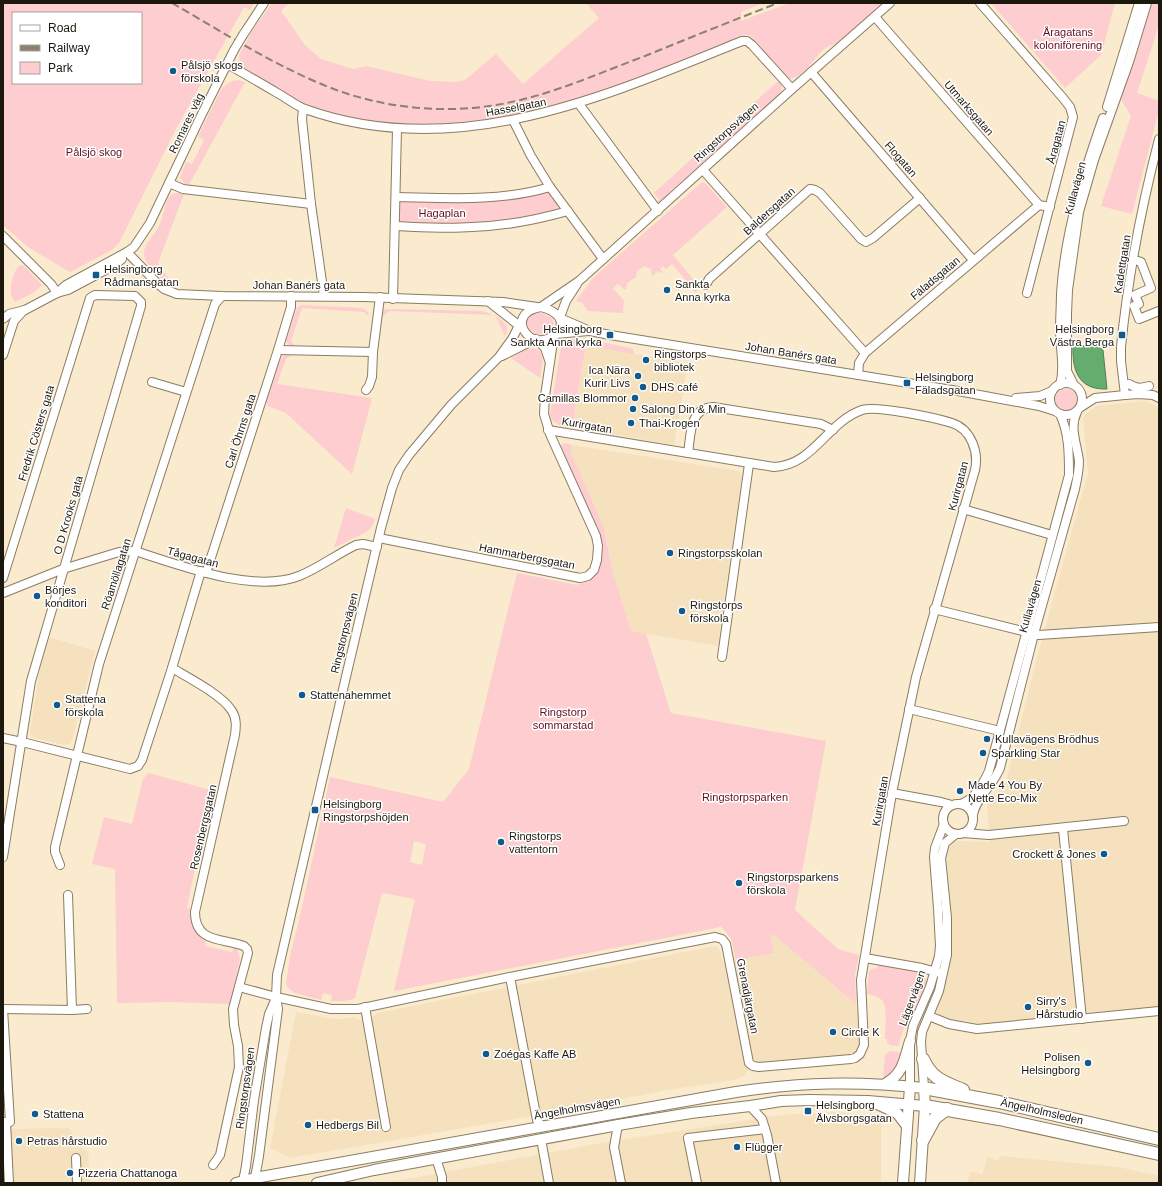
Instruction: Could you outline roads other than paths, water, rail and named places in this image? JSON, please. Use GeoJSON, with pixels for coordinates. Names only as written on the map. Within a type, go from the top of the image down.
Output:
{"type":"FeatureCollection","features":[{"type":"Feature","properties":{"kind":"highway"},"geometry":{"type":"LineString","coordinates":[[922,1060],[931,1073],[940,1080],[980,1098]]}},
{"type":"Feature","properties":{"kind":"highway","name":"Ängelholmsleden"},"geometry":{"type":"LineString","coordinates":[[924,1088],[1013,1105],[1159,1138]]}},
{"type":"Feature","properties":{"kind":"highway","name":"Ängelholmsleden"},"geometry":{"type":"LineString","coordinates":[[925,1106],[1022,1123],[1159,1154]]}},
{"type":"Feature","properties":{"kind":"highway"},"geometry":{"type":"LineString","coordinates":[[923,1140],[935,1118],[947,1109]]}},
{"type":"Feature","properties":{"kind":"main road"},"geometry":{"type":"LineString","coordinates":[[885,1084],[896,1077],[900,1072],[910,1041]]}},
{"type":"Feature","properties":{"kind":"main road","name":"Ängelholmsvägen"},"geometry":{"type":"LineString","coordinates":[[240,1182],[254,1181],[543,1126],[770,1087],[828,1083],[885,1084],[924,1088]]}},
{"type":"Feature","properties":{"kind":"main road","name":"Lägervägen"},"geometry":{"type":"LineString","coordinates":[[903,1183],[910,1087]]}},
{"type":"Feature","properties":{"kind":"main road","name":"Lägervägen"},"geometry":{"type":"LineString","coordinates":[[920,1183],[925,1106],[924,1088]]}},
{"type":"Feature","properties":{"kind":"main road"},"geometry":{"type":"LineString","coordinates":[[317,1183],[436,1158],[691,1112],[750,1106],[781,1101],[809,1100],[868,1101],[925,1106]]}},
{"type":"Feature","properties":{"kind":"main road"},"geometry":{"type":"LineString","coordinates":[[868,1101],[897,1113],[907,1126]]}},
{"type":"Feature","properties":{"kind":"street","name":"Romares väg"},"geometry":{"type":"LineString","coordinates":[[127,252],[134,247],[150,222],[234,50],[264,3]]}},
{"type":"Feature","properties":{"kind":"street","name":"Ringstorpsvägen"},"geometry":{"type":"LineString","coordinates":[[539,307],[579,281],[811,72],[890,3]]}},
{"type":"Feature","properties":{"kind":"street","name":"Åragatan"},"geometry":{"type":"LineString","coordinates":[[980,3],[1064,98],[1073,112],[1073,121],[1026,293]]}},
{"type":"Feature","properties":{"kind":"street","name":"Kullavägen"},"geometry":{"type":"LineString","coordinates":[[1060,385],[1062,371],[1060,330],[1064,264],[1075,204],[1086,166],[1110,100],[1139,3]]}},
{"type":"Feature","properties":{"kind":"street","name":"Kullavägen"},"geometry":{"type":"LineString","coordinates":[[1074,385],[1067,371],[1067,314],[1068,290],[1079,212],[1094,160],[1129,62],[1147,3]]}},
{"type":"Feature","properties":{"kind":"street","name":"Utmarksgatan"},"geometry":{"type":"LineString","coordinates":[[875,16],[1039,205]]}},
{"type":"Feature","properties":{"kind":"street","name":"Hasselgatan"},"geometry":{"type":"LineString","coordinates":[[227,64],[304,109],[347,121],[419,130],[466,127],[512,120],[579,104],[742,41],[747,41],[752,45],[792,89]]}},
{"type":"Feature","properties":{"kind":"street","name":"Flogatan"},"geometry":{"type":"LineString","coordinates":[[811,72],[974,260]]}},
{"type":"Feature","properties":{"kind":"street"},"geometry":{"type":"LineString","coordinates":[[579,104],[658,211]]}},
{"type":"Feature","properties":{"kind":"street"},"geometry":{"type":"LineString","coordinates":[[304,109],[302,119],[310,204],[324,296]]}},
{"type":"Feature","properties":{"kind":"street"},"geometry":{"type":"LineString","coordinates":[[512,120],[531,156],[550,187],[603,259]]}},
{"type":"Feature","properties":{"kind":"street"},"geometry":{"type":"LineString","coordinates":[[393,299],[397,128]]}},
{"type":"Feature","properties":{"kind":"street","name":"Kadettgatan"},"geometry":{"type":"LineString","coordinates":[[1125,395],[1121,347],[1134,251],[1148,182],[1159,139]]}},
{"type":"Feature","properties":{"kind":"street"},"geometry":{"type":"LineString","coordinates":[[703,170],[865,353]]}},
{"type":"Feature","properties":{"kind":"street"},"geometry":{"type":"LineString","coordinates":[[169,183],[183,189],[310,204]]}},
{"type":"Feature","properties":{"kind":"street"},"geometry":{"type":"LineString","coordinates":[[396,197],[470,199],[532,192],[550,187]]}},
{"type":"Feature","properties":{"kind":"street","name":"Baldersgatan"},"geometry":{"type":"LineString","coordinates":[[706,285],[709,279],[810,189],[820,193],[861,239],[866,242],[873,238],[920,198]]}},
{"type":"Feature","properties":{"kind":"street"},"geometry":{"type":"LineString","coordinates":[[1039,205],[1050,207]]}},
{"type":"Feature","properties":{"kind":"street","name":"Fäladsgatan"},"geometry":{"type":"LineString","coordinates":[[858,375],[859,363],[865,353],[1039,205]]}},
{"type":"Feature","properties":{"kind":"street"},"geometry":{"type":"LineString","coordinates":[[395,226],[470,228],[498,226],[533,221],[568,211]]}},
{"type":"Feature","properties":{"kind":"street"},"geometry":{"type":"LineString","coordinates":[[3,236],[51,284],[57,293]]}},
{"type":"Feature","properties":{"kind":"street"},"geometry":{"type":"LineString","coordinates":[[3,319],[10,314],[25,310],[57,293],[68,290],[113,266],[121,261],[127,252]]}},
{"type":"Feature","properties":{"kind":"street","name":"Johan Banérs gata"},"geometry":{"type":"LineString","coordinates":[[127,252],[153,280],[164,289],[178,294],[222,296],[324,296],[488,301],[539,307]]}},
{"type":"Feature","properties":{"kind":"street"},"geometry":{"type":"LineString","coordinates":[[1138,261],[1141,262],[1151,288],[1135,295],[1139,304],[1134,306],[1140,319],[1159,311]]}},
{"type":"Feature","properties":{"kind":"street","name":"Ringstorpsvägen"},"geometry":{"type":"LineString","coordinates":[[560,318],[566,301],[579,281]]}},
{"type":"Feature","properties":{"kind":"street","name":"O D Krooks gata"},"geometry":{"type":"LineString","coordinates":[[3,857],[31,681],[141,306],[141,302],[138,298],[132,295],[95,294],[92,296]]}},
{"type":"Feature","properties":{"kind":"street","name":"Fredrik Cösters gata"},"geometry":{"type":"LineString","coordinates":[[3,578],[89,300],[92,296]]}},
{"type":"Feature","properties":{"kind":"street","name":"Röamöllagatan"},"geometry":{"type":"LineString","coordinates":[[60,865],[55,847],[99,664],[215,304],[222,296]]}},
{"type":"Feature","properties":{"kind":"street","name":"Carl Öhrns gata"},"geometry":{"type":"LineString","coordinates":[[77,755],[130,769],[138,766],[142,760],[278,350],[291,308],[291,296]]}},
{"type":"Feature","properties":{"kind":"street"},"geometry":{"type":"LineString","coordinates":[[366,390],[372,377],[373,352],[380,298]]}},
{"type":"Feature","properties":{"kind":"street"},"geometry":{"type":"LineString","coordinates":[[488,301],[521,327],[526,334],[536,339],[545,348],[550,363]]}},
{"type":"Feature","properties":{"kind":"street"},"geometry":{"type":"LineString","coordinates":[[521,327],[523,318],[530,310],[539,307],[552,311],[560,318],[560,326],[555,335],[546,339],[536,339]]}},
{"type":"Feature","properties":{"kind":"street"},"geometry":{"type":"LineString","coordinates":[[3,355],[6,336],[14,321],[25,310]]}},
{"type":"Feature","properties":{"kind":"street"},"geometry":{"type":"LineString","coordinates":[[510,318],[514,336]]}},
{"type":"Feature","properties":{"kind":"street","name":"Johan Banérs gata"},"geometry":{"type":"LineString","coordinates":[[560,318],[590,331],[988,396],[1039,406],[1058,413]]}},
{"type":"Feature","properties":{"kind":"street","name":"Ringstorpsvägen"},"geometry":{"type":"LineString","coordinates":[[254,1181],[259,1156],[278,1009],[276,984],[279,968],[378,538],[392,488],[404,462],[415,447],[451,405],[499,357],[521,327]]}},
{"type":"Feature","properties":{"kind":"street","name":"Johan Banérs gata"},"geometry":{"type":"LineString","coordinates":[[555,335],[590,331]]}},
{"type":"Feature","properties":{"kind":"street","name":"Hammarbergsgatan"},"geometry":{"type":"LineString","coordinates":[[378,538],[580,578],[590,575],[594,570],[597,560],[598,546],[596,536],[548,430],[544,414],[543,407],[555,335]]}},
{"type":"Feature","properties":{"kind":"street","name":"Ringstorpsvägen"},"geometry":{"type":"LineString","coordinates":[[499,357],[536,339]]}},
{"type":"Feature","properties":{"kind":"street"},"geometry":{"type":"LineString","coordinates":[[278,350],[373,352]]}},
{"type":"Feature","properties":{"kind":"street"},"geometry":{"type":"LineString","coordinates":[[152,382],[186,392]]}},
{"type":"Feature","properties":{"kind":"street"},"geometry":{"type":"LineString","coordinates":[[1095,398],[1079,410],[1069,415],[1058,413],[1051,405],[1050,398],[1052,391],[1060,385],[1067,384],[1074,385],[1081,392],[1095,398],[1125,395],[1153,395],[1159,398]]}},
{"type":"Feature","properties":{"kind":"street"},"geometry":{"type":"LineString","coordinates":[[1129,384],[1139,388],[1149,386]]}},
{"type":"Feature","properties":{"kind":"street","name":"Johan Banérs gata"},"geometry":{"type":"LineString","coordinates":[[988,396],[1029,398],[1040,396],[1052,391]]}},
{"type":"Feature","properties":{"kind":"street"},"geometry":{"type":"LineString","coordinates":[[1079,410],[1082,401],[1081,392]]}},
{"type":"Feature","properties":{"kind":"street"},"geometry":{"type":"LineString","coordinates":[[688,453],[694,417],[707,407],[821,424],[833,430]]}},
{"type":"Feature","properties":{"kind":"street","name":"Kurirgatan"},"geometry":{"type":"LineString","coordinates":[[548,430],[774,468],[793,464],[807,454],[833,430],[862,410],[871,409],[911,414],[949,422],[958,425],[970,439],[977,458],[975,470],[934,609],[916,677],[892,793],[865,958]]}},
{"type":"Feature","properties":{"kind":"street","name":"Kullavägen"},"geometry":{"type":"LineString","coordinates":[[975,799],[989,771],[1079,474],[1079,461],[1073,419],[1079,410]]}},
{"type":"Feature","properties":{"kind":"street","name":"Kullavägen"},"geometry":{"type":"LineString","coordinates":[[975,799],[993,782],[1000,768],[1052,534],[1068,475],[1066,426],[1058,413]]}},
{"type":"Feature","properties":{"kind":"street"},"geometry":{"type":"LineString","coordinates":[[722,657],[749,464]]}},
{"type":"Feature","properties":{"kind":"street"},"geometry":{"type":"LineString","coordinates":[[963,509],[1052,534]]}},
{"type":"Feature","properties":{"kind":"street","name":"Tågagatan"},"geometry":{"type":"LineString","coordinates":[[3,593],[63,569],[119,552],[135,551],[204,572],[255,581],[280,580],[303,574],[356,545],[363,544],[377,547]]}},
{"type":"Feature","properties":{"kind":"street"},"geometry":{"type":"LineString","coordinates":[[934,609],[1039,635],[1159,627]]}},
{"type":"Feature","properties":{"kind":"street","name":"Rosenbergsgatan"},"geometry":{"type":"LineString","coordinates":[[172,668],[227,705],[235,717],[236,723],[235,735],[195,912],[197,927],[204,934],[239,945],[247,949],[248,953],[233,1009],[239,1067],[220,1155],[213,1165]]}},
{"type":"Feature","properties":{"kind":"street"},"geometry":{"type":"LineString","coordinates":[[909,709],[1000,731]]}},
{"type":"Feature","properties":{"kind":"street"},"geometry":{"type":"LineString","coordinates":[[3,738],[77,755]]}},
{"type":"Feature","properties":{"kind":"street"},"geometry":{"type":"LineString","coordinates":[[892,793],[952,805],[961,804],[975,799],[971,826],[968,830],[959,834]]}},
{"type":"Feature","properties":{"kind":"street"},"geometry":{"type":"LineString","coordinates":[[931,800],[937,806],[948,831],[959,834],[989,835],[1063,829],[1124,821]]}},
{"type":"Feature","properties":{"kind":"street"},"geometry":{"type":"LineString","coordinates":[[961,804],[968,808],[981,831],[989,835]]}},
{"type":"Feature","properties":{"kind":"street"},"geometry":{"type":"LineString","coordinates":[[943,821],[946,810],[952,805]]}},
{"type":"Feature","properties":{"kind":"street","name":"Lägervägen"},"geometry":{"type":"LineString","coordinates":[[910,1087],[910,1041],[913,1026],[930,987],[940,946],[934,857],[935,848],[943,821]]}},
{"type":"Feature","properties":{"kind":"street"},"geometry":{"type":"LineString","coordinates":[[1063,829],[1082,1019]]}},
{"type":"Feature","properties":{"kind":"street","name":"Lägervägen"},"geometry":{"type":"LineString","coordinates":[[924,1088],[921,1042],[922,1032],[939,991],[947,955],[947,918],[941,858],[945,843],[959,834]]}},
{"type":"Feature","properties":{"kind":"street"},"geometry":{"type":"LineString","coordinates":[[68,894],[72,1010]]}},
{"type":"Feature","properties":{"kind":"street","name":"Grenadjärgatan"},"geometry":{"type":"LineString","coordinates":[[276,997],[332,1009],[341,1010],[365,1007],[712,937],[719,938],[725,942],[728,952],[749,1063],[753,1066],[759,1067],[851,1059],[860,1054],[864,1045],[865,1037],[861,980],[865,958]]}},
{"type":"Feature","properties":{"kind":"street"},"geometry":{"type":"LineString","coordinates":[[865,958],[922,968],[944,974]]}},
{"type":"Feature","properties":{"kind":"street"},"geometry":{"type":"LineString","coordinates":[[510,977],[537,1117],[540,1124],[543,1126]]}},
{"type":"Feature","properties":{"kind":"street"},"geometry":{"type":"LineString","coordinates":[[239,987],[276,997]]}},
{"type":"Feature","properties":{"kind":"street","name":"Ringstorpsvägen"},"geometry":{"type":"LineString","coordinates":[[240,1182],[246,1166],[254,1100],[266,1028],[269,1014],[276,997]]}},
{"type":"Feature","properties":{"kind":"street"},"geometry":{"type":"LineString","coordinates":[[365,1007],[386,1127]]}},
{"type":"Feature","properties":{"kind":"street"},"geometry":{"type":"LineString","coordinates":[[9,1183],[3,1009],[87,1009]]}},
{"type":"Feature","properties":{"kind":"street"},"geometry":{"type":"LineString","coordinates":[[929,1016],[949,1024],[977,1029],[1159,1011]]}},
{"type":"Feature","properties":{"kind":"street"},"geometry":{"type":"LineString","coordinates":[[750,1106],[762,1119],[776,1183]]}},
{"type":"Feature","properties":{"kind":"street"},"geometry":{"type":"LineString","coordinates":[[618,1125],[614,1147],[621,1183]]}},
{"type":"Feature","properties":{"kind":"street"},"geometry":{"type":"LineString","coordinates":[[697,1183],[688,1138],[765,1129]]}},
{"type":"Feature","properties":{"kind":"street"},"geometry":{"type":"LineString","coordinates":[[541,1139],[549,1183]]}},
{"type":"Feature","properties":{"kind":"street"},"geometry":{"type":"LineString","coordinates":[[76,1158],[77,1183]]}},
{"type":"Feature","properties":{"kind":"street"},"geometry":{"type":"LineString","coordinates":[[436,1158],[442,1180]]}},
{"type":"Feature","properties":{"kind":"railway"},"geometry":{"type":"LineString","coordinates":[[172,3],[280,65],[325,86],[368,100],[432,109],[474,108],[495,105],[549,92],[581,81],[778,3]]}},
{"type":"Feature","properties":{"kind":"place","name":"Pålsjö skogs förskola"},"geometry":{"type":"Point","coordinates":[173,71]}},
{"type":"Feature","properties":{"kind":"place","name":"Helsingborg Rådmansgatan"},"geometry":{"type":"Point","coordinates":[96,275]}},
{"type":"Feature","properties":{"kind":"place","name":"Sankta Anna kyrka"},"geometry":{"type":"Point","coordinates":[667,290]}},
{"type":"Feature","properties":{"kind":"place","name":"Helsingborg Sankta Anna kyrka"},"geometry":{"type":"Point","coordinates":[610,335]}},
{"type":"Feature","properties":{"kind":"place","name":"Helsingborg Västra Berga"},"geometry":{"type":"Point","coordinates":[1122,335]}},
{"type":"Feature","properties":{"kind":"place","name":"Ringstorps bibliotek"},"geometry":{"type":"Point","coordinates":[646,360]}},
{"type":"Feature","properties":{"kind":"place","name":"Ica Nära Kurir Livs"},"geometry":{"type":"Point","coordinates":[638,376]}},
{"type":"Feature","properties":{"kind":"place","name":"Helsingborg Fäladsgatan"},"geometry":{"type":"Point","coordinates":[907,383]}},
{"type":"Feature","properties":{"kind":"place","name":"DHS café"},"geometry":{"type":"Point","coordinates":[643,387]}},
{"type":"Feature","properties":{"kind":"place","name":"Camillas Blommor"},"geometry":{"type":"Point","coordinates":[635,398]}},
{"type":"Feature","properties":{"kind":"place","name":"Salong Din & Min"},"geometry":{"type":"Point","coordinates":[633,409]}},
{"type":"Feature","properties":{"kind":"place","name":"Thai-Krogen"},"geometry":{"type":"Point","coordinates":[631,423]}},
{"type":"Feature","properties":{"kind":"place","name":"Ringstorpsskolan"},"geometry":{"type":"Point","coordinates":[670,553]}},
{"type":"Feature","properties":{"kind":"place","name":"Börjes konditori"},"geometry":{"type":"Point","coordinates":[37,596]}},
{"type":"Feature","properties":{"kind":"place","name":"Ringstorps förskola"},"geometry":{"type":"Point","coordinates":[682,611]}},
{"type":"Feature","properties":{"kind":"place","name":"Stattenahemmet"},"geometry":{"type":"Point","coordinates":[302,695]}},
{"type":"Feature","properties":{"kind":"place","name":"Stattena förskola"},"geometry":{"type":"Point","coordinates":[57,705]}},
{"type":"Feature","properties":{"kind":"place","name":"Kullavägens Brödhus"},"geometry":{"type":"Point","coordinates":[987,739]}},
{"type":"Feature","properties":{"kind":"place","name":"Sparkling Star"},"geometry":{"type":"Point","coordinates":[983,753]}},
{"type":"Feature","properties":{"kind":"place","name":"Made 4 You By Nette Eco-Mix"},"geometry":{"type":"Point","coordinates":[960,791]}},
{"type":"Feature","properties":{"kind":"place","name":"Helsingborg Ringstorpshöjden"},"geometry":{"type":"Point","coordinates":[315,810]}},
{"type":"Feature","properties":{"kind":"place","name":"Ringstorps vattentorn"},"geometry":{"type":"Point","coordinates":[501,842]}},
{"type":"Feature","properties":{"kind":"place","name":"Crockett & Jones"},"geometry":{"type":"Point","coordinates":[1104,854]}},
{"type":"Feature","properties":{"kind":"place","name":"Ringstorpsparkens förskola"},"geometry":{"type":"Point","coordinates":[739,883]}},
{"type":"Feature","properties":{"kind":"place","name":"Sirry's Hårstudio"},"geometry":{"type":"Point","coordinates":[1028,1007]}},
{"type":"Feature","properties":{"kind":"place","name":"Circle K"},"geometry":{"type":"Point","coordinates":[833,1032]}},
{"type":"Feature","properties":{"kind":"place","name":"Zoégas Kaffe AB"},"geometry":{"type":"Point","coordinates":[486,1054]}},
{"type":"Feature","properties":{"kind":"place","name":"Polisen Helsingborg"},"geometry":{"type":"Point","coordinates":[1088,1063]}},
{"type":"Feature","properties":{"kind":"place","name":"Helsingborg Älvsborgsgatan"},"geometry":{"type":"Point","coordinates":[808,1111]}},
{"type":"Feature","properties":{"kind":"place","name":"Stattena"},"geometry":{"type":"Point","coordinates":[35,1114]}},
{"type":"Feature","properties":{"kind":"place","name":"Hedbergs Bil"},"geometry":{"type":"Point","coordinates":[308,1125]}},
{"type":"Feature","properties":{"kind":"place","name":"Petras hårstudio"},"geometry":{"type":"Point","coordinates":[19,1141]}},
{"type":"Feature","properties":{"kind":"place","name":"Flügger"},"geometry":{"type":"Point","coordinates":[737,1147]}},
{"type":"Feature","properties":{"kind":"place","name":"Pizzeria Chattanoga"},"geometry":{"type":"Point","coordinates":[70,1173]}},
{"type":"Feature","properties":{"kind":"park label","name":"Åragatans koloniförening"},"geometry":{"type":"Point","coordinates":[1068,38]}},
{"type":"Feature","properties":{"kind":"park label","name":"Pålsjö skog"},"geometry":{"type":"Point","coordinates":[94,152]}},
{"type":"Feature","properties":{"kind":"park label","name":"Hagaplan"},"geometry":{"type":"Point","coordinates":[442,213]}},
{"type":"Feature","properties":{"kind":"park label","name":"Ringstorp sommarstad"},"geometry":{"type":"Point","coordinates":[563,718]}},
{"type":"Feature","properties":{"kind":"park label","name":"Ringstorpsparken"},"geometry":{"type":"Point","coordinates":[745,797]}}]}
